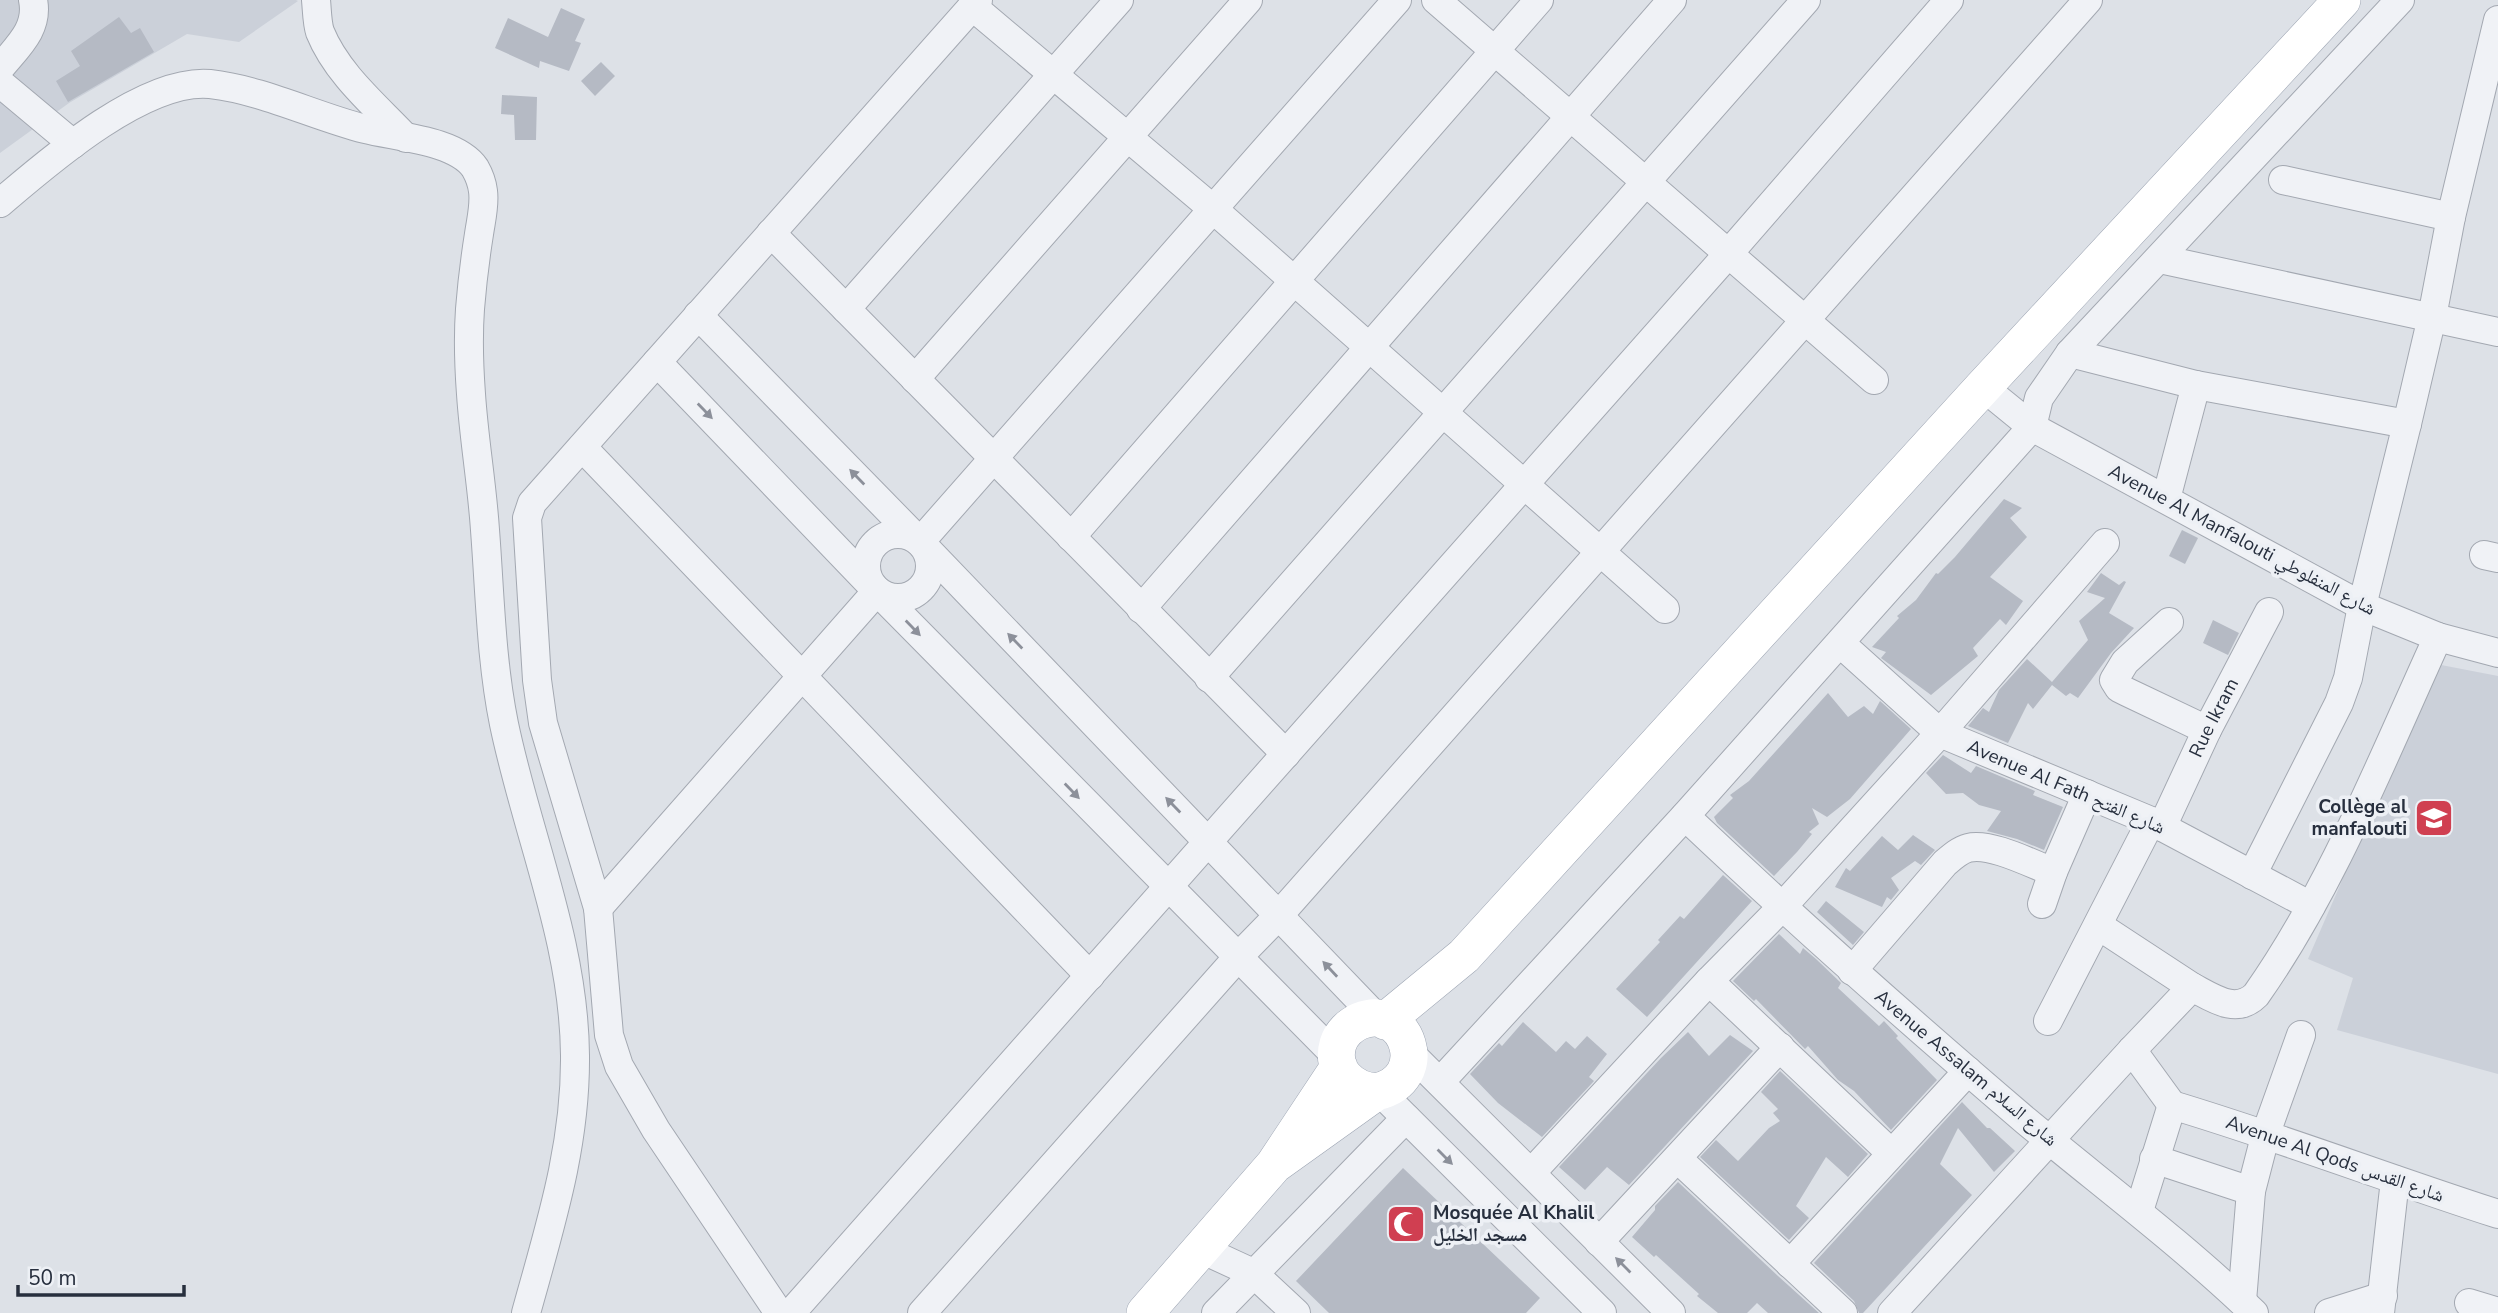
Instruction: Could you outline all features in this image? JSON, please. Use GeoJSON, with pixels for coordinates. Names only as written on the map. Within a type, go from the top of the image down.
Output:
{"type":"FeatureCollection","features":[{"type":"Feature","properties":{"kind":"main road"},"geometry":{"type":"LineString","coordinates":[[1395,1035],[1983,387],[2342,0]]}},
{"type":"Feature","properties":{"kind":"main road"},"geometry":{"type":"LineString","coordinates":[[1365,1019],[1395,1035],[1408,1066],[1402,1078],[1392,1087],[1364,1091],[1353,1086],[1344,1077],[1338,1062],[1338,1044],[1353,1024],[1365,1019]]}},
{"type":"Feature","properties":{"kind":"main road"},"geometry":{"type":"LineString","coordinates":[[1145,1313],[1274,1165],[1338,1062]]}},
{"type":"Feature","properties":{"kind":"main road"},"geometry":{"type":"LineString","coordinates":[[1274,1165],[1377,1091]]}},
{"type":"Feature","properties":{"kind":"street"},"geometry":{"type":"LineString","coordinates":[[0,68],[30,32],[36,13],[33,0]]}},
{"type":"Feature","properties":{"kind":"street"},"geometry":{"type":"LineString","coordinates":[[316,0],[319,30],[331,54],[354,83],[406,138]]}},
{"type":"Feature","properties":{"kind":"street"},"geometry":{"type":"LineString","coordinates":[[846,309],[1119,0]]}},
{"type":"Feature","properties":{"kind":"street"},"geometry":{"type":"LineString","coordinates":[[915,379],[1248,0]]}},
{"type":"Feature","properties":{"kind":"street"},"geometry":{"type":"LineString","coordinates":[[920,542],[1397,0]]}},
{"type":"Feature","properties":{"kind":"street"},"geometry":{"type":"LineString","coordinates":[[1436,0],[1874,380]]}},
{"type":"Feature","properties":{"kind":"street"},"geometry":{"type":"LineString","coordinates":[[1071,537],[1539,0]]}},
{"type":"Feature","properties":{"kind":"street"},"geometry":{"type":"LineString","coordinates":[[1141,609],[1672,0]]}},
{"type":"Feature","properties":{"kind":"street"},"geometry":{"type":"LineString","coordinates":[[1209,678],[1806,0]]}},
{"type":"Feature","properties":{"kind":"street"},"geometry":{"type":"LineString","coordinates":[[791,1313],[1524,486],[1949,0]]}},
{"type":"Feature","properties":{"kind":"street"},"geometry":{"type":"LineString","coordinates":[[922,1313],[1238,957],[1279,915],[2088,0]]}},
{"type":"Feature","properties":{"kind":"street"},"geometry":{"type":"LineString","coordinates":[[1440,1082],[1685,816],[2032,427],[2039,398],[2070,353],[2400,0]]}},
{"type":"Feature","properties":{"kind":"street"},"geometry":{"type":"LineString","coordinates":[[779,1313],[656,1130],[619,1066],[609,1035],[598,908],[543,723],[537,680],[527,518],[532,503],[975,3],[1053,74],[1213,209],[1665,609]]}},
{"type":"Feature","properties":{"kind":"street"},"geometry":{"type":"LineString","coordinates":[[2252,875],[2339,703],[2348,678],[2362,606],[2432,317],[2451,217],[2498,20]]}},
{"type":"Feature","properties":{"kind":"street"},"geometry":{"type":"LineString","coordinates":[[0,83],[73,144]]}},
{"type":"Feature","properties":{"kind":"street"},"geometry":{"type":"LineString","coordinates":[[0,203],[73,144],[140,103],[166,90],[210,84],[362,128],[454,150],[471,162],[482,185],[484,204],[469,314],[471,394],[485,529],[494,666],[519,790],[540,855],[563,946],[572,1001],[575,1051],[575,1093],[570,1141],[526,1313]]}},
{"type":"Feature","properties":{"kind":"street"},"geometry":{"type":"LineString","coordinates":[[2283,180],[2451,217]]}},
{"type":"Feature","properties":{"kind":"street"},"geometry":{"type":"LineString","coordinates":[[771,233],[1286,754]]}},
{"type":"Feature","properties":{"kind":"street"},"geometry":{"type":"LineString","coordinates":[[2160,259],[2498,332]]}},
{"type":"Feature","properties":{"kind":"street"},"geometry":{"type":"LineString","coordinates":[[698,315],[1440,1082],[1671,1313]]}},
{"type":"Feature","properties":{"kind":"street"},"geometry":{"type":"LineString","coordinates":[[2070,353],[2196,385],[2407,424]]}},
{"type":"Feature","properties":{"kind":"street"},"geometry":{"type":"LineString","coordinates":[[657,362],[1338,1062]]}},
{"type":"Feature","properties":{"kind":"street"},"geometry":{"type":"LineString","coordinates":[[2165,499],[2196,385]]}},
{"type":"Feature","properties":{"kind":"street","name":"Avenue Al Manfalouti شارع المنفلوطي"},"geometry":{"type":"LineString","coordinates":[[1983,387],[2032,427],[2362,606],[2438,637],[2498,653]]}},
{"type":"Feature","properties":{"kind":"street"},"geometry":{"type":"LineString","coordinates":[[582,447],[1090,976]]}},
{"type":"Feature","properties":{"kind":"street"},"geometry":{"type":"LineString","coordinates":[[891,534],[912,536],[920,542],[927,551],[930,562],[926,583],[918,591],[898,599],[877,591],[866,574],[867,553],[873,544],[891,534]]}},
{"type":"Feature","properties":{"kind":"street"},"geometry":{"type":"LineString","coordinates":[[1531,1173],[1709,981],[1782,907],[1940,733],[2105,543]]}},
{"type":"Feature","properties":{"kind":"street"},"geometry":{"type":"LineString","coordinates":[[598,908],[877,591]]}},
{"type":"Feature","properties":{"kind":"street","name":"Rue Ikram"},"geometry":{"type":"LineString","coordinates":[[2048,1021],[2269,612]]}},
{"type":"Feature","properties":{"kind":"street"},"geometry":{"type":"LineString","coordinates":[[2169,622],[2125,662],[2114,680],[2119,688],[2207,730]]}},
{"type":"Feature","properties":{"kind":"street"},"geometry":{"type":"LineString","coordinates":[[2099,926],[2192,987],[2223,1003],[2238,1005],[2248,1002],[2262,987],[2311,906],[2366,796],[2438,637]]}},
{"type":"Feature","properties":{"kind":"street","name":"Avenue Al Fath شارع الفتح"},"geometry":{"type":"LineString","coordinates":[[1840,643],[1940,733],[2156,824],[2311,906]]}},
{"type":"Feature","properties":{"kind":"street"},"geometry":{"type":"LineString","coordinates":[[2042,904],[2087,794]]}},
{"type":"Feature","properties":{"kind":"street","name":"Avenue Assalam شارع السلام"},"geometry":{"type":"LineString","coordinates":[[1685,816],[1852,971],[2051,1141],[2139,1211],[2248,1307]]}},
{"type":"Feature","properties":{"kind":"street"},"geometry":{"type":"LineString","coordinates":[[1852,971],[1945,863],[1959,852],[1981,847],[2053,872]]}},
{"type":"Feature","properties":{"kind":"street"},"geometry":{"type":"LineString","coordinates":[[1709,981],[1891,1153]]}},
{"type":"Feature","properties":{"kind":"street"},"geometry":{"type":"LineString","coordinates":[[1909,1307],[2051,1141],[2192,987]]}},
{"type":"Feature","properties":{"kind":"street"},"geometry":{"type":"LineString","coordinates":[[2248,1307],[2251,1191],[2266,1133],[2301,1035]]}},
{"type":"Feature","properties":{"kind":"street"},"geometry":{"type":"LineString","coordinates":[[1599,1242],[1780,1047]]}},
{"type":"Feature","properties":{"kind":"street"},"geometry":{"type":"LineString","coordinates":[[2132,1050],[2172,1105],[2139,1211]]}},
{"type":"Feature","properties":{"kind":"street"},"geometry":{"type":"LineString","coordinates":[[1790,1264],[1968,1071]]}},
{"type":"Feature","properties":{"kind":"street"},"geometry":{"type":"LineString","coordinates":[[1377,1091],[1602,1313]]}},
{"type":"Feature","properties":{"kind":"street","name":"Avenue Al Qods شارع القدس"},"geometry":{"type":"LineString","coordinates":[[2172,1105],[2266,1133],[2498,1214]]}},
{"type":"Feature","properties":{"kind":"street"},"geometry":{"type":"LineString","coordinates":[[1216,1313],[1406,1118]]}},
{"type":"Feature","properties":{"kind":"street"},"geometry":{"type":"LineString","coordinates":[[1678,1159],[1843,1313]]}},
{"type":"Feature","properties":{"kind":"street"},"geometry":{"type":"LineString","coordinates":[[2154,1159],[2251,1191]]}},
{"type":"Feature","properties":{"kind":"street"},"geometry":{"type":"LineString","coordinates":[[2329,1313],[2381,1304],[2395,1180]]}},
{"type":"Feature","properties":{"kind":"street"},"geometry":{"type":"LineString","coordinates":[[1201,1249],[1253,1273],[1296,1313]]}},
{"type":"Feature","properties":{"kind":"street"},"geometry":{"type":"LineString","coordinates":[[2469,1303],[2498,1311]]}},
{"type":"Feature","properties":{"kind":"shaded area"},"geometry":{"type":"Polygon","coordinates":[[[0,0],[298,1],[239,42],[187,34],[69,103],[0,153],[0,0]]]}},
{"type":"Feature","properties":{"kind":"shaded area","name":"Collège al manfalouti"},"geometry":{"type":"Polygon","coordinates":[[[2436,664],[2498,676],[2498,1074],[2337,1030],[2353,978],[2308,959],[2436,664]]]}},
{"type":"Feature","properties":{"kind":"building"},"geometry":{"type":"Polygon","coordinates":[[[561,8],[585,19],[575,41],[581,43],[569,71],[540,61],[539,68],[495,48],[508,18],[548,37],[561,8]]]}},
{"type":"Feature","properties":{"kind":"building"},"geometry":{"type":"Polygon","coordinates":[[[119,17],[131,33],[140,28],[154,52],[68,102],[56,81],[80,66],[71,51],[119,17]]]}},
{"type":"Feature","properties":{"kind":"building"},"geometry":{"type":"Polygon","coordinates":[[[601,62],[615,76],[595,96],[581,81],[601,62]]]}},
{"type":"Feature","properties":{"kind":"building"},"geometry":{"type":"Polygon","coordinates":[[[502,95],[537,97],[536,140],[515,140],[514,115],[501,114],[502,95]]]}},
{"type":"Feature","properties":{"kind":"building"},"geometry":{"type":"Polygon","coordinates":[[[2004,499],[2022,508],[2010,518],[2027,537],[1990,577],[2023,601],[2006,625],[2000,619],[1973,648],[1978,656],[1931,695],[1881,658],[1886,652],[1872,647],[2004,499]]]}},
{"type":"Feature","properties":{"kind":"building"},"geometry":{"type":"Polygon","coordinates":[[[2182,530],[2198,538],[2185,564],[2169,556],[2182,530]]]}},
{"type":"Feature","properties":{"kind":"building"},"geometry":{"type":"Polygon","coordinates":[[[2101,573],[2119,585],[2126,582],[2109,613],[2134,628],[2111,653],[2078,698],[2070,693],[2066,696],[2052,685],[2033,709],[2028,703],[2008,743],[1968,726],[1983,708],[1989,712],[1999,690],[2027,659],[2052,682],[2088,640],[2079,621],[2105,598],[2087,592],[2101,573]]]}},
{"type":"Feature","properties":{"kind":"building"},"geometry":{"type":"Polygon","coordinates":[[[2213,620],[2239,633],[2228,655],[2203,643],[2213,620]]]}},
{"type":"Feature","properties":{"kind":"building"},"geometry":{"type":"Polygon","coordinates":[[[1828,693],[1848,717],[1864,706],[1873,714],[1880,701],[1911,729],[1850,799],[1827,817],[1812,808],[1819,824],[1809,832],[1812,834],[1774,876],[1717,823],[1714,817],[1733,798],[1730,795],[1749,781],[1828,693]]]}},
{"type":"Feature","properties":{"kind":"building"},"geometry":{"type":"Polygon","coordinates":[[[1943,755],[1971,773],[1976,766],[2035,791],[2033,795],[2063,807],[2044,850],[1987,831],[2001,811],[1979,805],[1963,793],[1946,794],[1926,773],[1943,755]]]}},
{"type":"Feature","properties":{"kind":"building"},"geometry":{"type":"Polygon","coordinates":[[[1913,835],[1935,850],[1921,865],[1915,861],[1891,878],[1899,890],[1891,900],[1887,897],[1882,907],[1835,887],[1846,868],[1850,871],[1882,836],[1898,850],[1913,835]]]}},
{"type":"Feature","properties":{"kind":"building"},"geometry":{"type":"Polygon","coordinates":[[[1723,875],[1752,901],[1647,1017],[1616,989],[1660,942],[1658,940],[1680,916],[1684,919],[1723,875]]]}},
{"type":"Feature","properties":{"kind":"building"},"geometry":{"type":"Polygon","coordinates":[[[1826,901],[1864,932],[1853,945],[1817,912],[1826,901]]]}},
{"type":"Feature","properties":{"kind":"building"},"geometry":{"type":"Polygon","coordinates":[[[1779,934],[1800,954],[1803,948],[1816,959],[1841,983],[1838,988],[1879,1026],[1884,1021],[1898,1036],[1896,1038],[1937,1080],[1891,1130],[1854,1091],[1838,1080],[1808,1046],[1805,1049],[1756,999],[1754,1001],[1733,981],[1779,934]]]}},
{"type":"Feature","properties":{"kind":"building"},"geometry":{"type":"Polygon","coordinates":[[[1523,1022],[1556,1052],[1566,1041],[1575,1049],[1587,1036],[1607,1054],[1589,1077],[1594,1081],[1542,1137],[1498,1103],[1470,1074],[1499,1043],[1502,1046],[1523,1022]]]}},
{"type":"Feature","properties":{"kind":"building"},"geometry":{"type":"Polygon","coordinates":[[[1688,1032],[1709,1056],[1730,1035],[1753,1051],[1629,1185],[1607,1167],[1585,1190],[1559,1167],[1688,1032]]]}},
{"type":"Feature","properties":{"kind":"building"},"geometry":{"type":"Polygon","coordinates":[[[1780,1071],[1868,1154],[1848,1177],[1826,1157],[1796,1206],[1809,1218],[1789,1240],[1700,1157],[1716,1140],[1738,1161],[1769,1128],[1780,1121],[1773,1113],[1778,1109],[1761,1092],[1780,1071]]]}},
{"type":"Feature","properties":{"kind":"building"},"geometry":{"type":"Polygon","coordinates":[[[1962,1102],[1987,1128],[2015,1151],[1994,1172],[1958,1128],[1940,1164],[1972,1195],[1863,1313],[1859,1313],[1854,1301],[1814,1263],[1962,1102]]]}},
{"type":"Feature","properties":{"kind":"building","name":"Mosquée Al Khalil مسجد الخليل"},"geometry":{"type":"Polygon","coordinates":[[[1403,1168],[1540,1298],[1526,1313],[1329,1313],[1296,1281],[1403,1168]]]}},
{"type":"Feature","properties":{"kind":"building"},"geometry":{"type":"Polygon","coordinates":[[[1678,1182],[1819,1313],[1768,1313],[1757,1303],[1747,1313],[1718,1313],[1656,1255],[1654,1257],[1632,1237],[1655,1210],[1655,1206],[1678,1182]]]}},
{"type":"Feature","properties":{"kind":"place","name":"Collège al manfalouti"},"geometry":{"type":"Point","coordinates":[2434,818]}},
{"type":"Feature","properties":{"kind":"place","name":"Mosquée Al Khalil مسجد الخليل"},"geometry":{"type":"Point","coordinates":[1406,1224]}}]}
